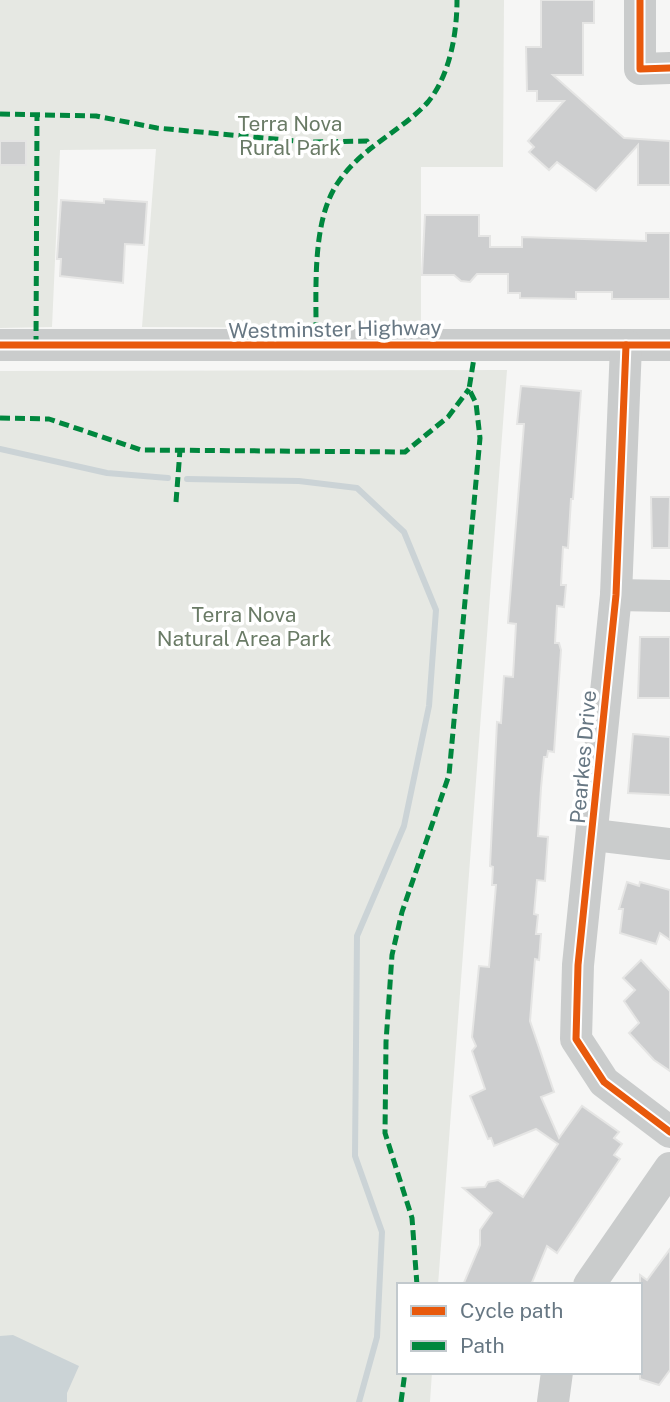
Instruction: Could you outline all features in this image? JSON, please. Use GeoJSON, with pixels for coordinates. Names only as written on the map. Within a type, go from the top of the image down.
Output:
{"type":"FeatureCollection","features":[{"type":"Feature","properties":{"kind":"street"},"geometry":{"type":"LineString","coordinates":[[639,0],[639,69],[670,68]]}},
{"type":"Feature","properties":{"kind":"street","name":"Westminster Highway"},"geometry":{"type":"LineString","coordinates":[[0,345],[670,345]]}},
{"type":"Feature","properties":{"kind":"street","name":"Pearkes Drive"},"geometry":{"type":"LineString","coordinates":[[626,345],[616,595],[594,835],[578,965],[576,1039],[604,1083],[670,1132]]}},
{"type":"Feature","properties":{"kind":"street"},"geometry":{"type":"LineString","coordinates":[[616,595],[670,596]]}},
{"type":"Feature","properties":{"kind":"street"},"geometry":{"type":"LineString","coordinates":[[594,835],[670,844]]}},
{"type":"Feature","properties":{"kind":"street"},"geometry":{"type":"LineString","coordinates":[[590,1283],[670,1168]]}},
{"type":"Feature","properties":{"kind":"street"},"geometry":{"type":"LineString","coordinates":[[553,1402],[557,1374]]}},
{"type":"Feature","properties":{"kind":"green space","name":"Terra Nova Rural Park"},"geometry":{"type":"Polygon","coordinates":[[[0,0],[504,0],[503,167],[421,167],[421,328],[142,327],[156,149],[60,150],[52,327],[0,328],[0,0]]]}},
{"type":"Feature","properties":{"kind":"green space","name":"Terra Nova Natural Area Park"},"geometry":{"type":"Polygon","coordinates":[[[507,370],[438,1283],[397,1283],[397,1374],[432,1374],[430,1402],[0,1402],[0,371],[507,370]]]}},
{"type":"Feature","properties":{"kind":"shaded area"},"geometry":{"type":"Polygon","coordinates":[[[13,1335],[79,1366],[67,1393],[67,1402],[0,1402],[0,1336],[13,1335]]]}},
{"type":"Feature","properties":{"kind":"building"},"geometry":{"type":"Polygon","coordinates":[[[541,0],[594,0],[594,23],[583,23],[583,75],[553,75],[624,138],[670,141],[670,185],[638,185],[638,145],[596,191],[557,162],[549,170],[529,152],[534,147],[528,141],[564,101],[537,101],[537,91],[527,91],[526,47],[541,47],[541,0]]]}},
{"type":"Feature","properties":{"kind":"building"},"geometry":{"type":"Polygon","coordinates":[[[0,141],[26,141],[26,165],[0,165],[0,141]]]}},
{"type":"Feature","properties":{"kind":"building"},"geometry":{"type":"Polygon","coordinates":[[[104,199],[147,202],[144,245],[125,244],[123,283],[60,276],[61,259],[57,259],[61,200],[104,203],[104,199]]]}},
{"type":"Feature","properties":{"kind":"building"},"geometry":{"type":"Polygon","coordinates":[[[425,215],[479,215],[479,236],[490,236],[490,247],[522,247],[522,237],[646,241],[646,233],[670,233],[670,299],[612,299],[612,292],[576,292],[576,299],[520,298],[520,293],[508,293],[508,274],[477,274],[470,282],[461,281],[454,275],[422,275],[425,215]]]}},
{"type":"Feature","properties":{"kind":"building"},"geometry":{"type":"Polygon","coordinates":[[[521,386],[581,391],[568,548],[563,547],[561,585],[566,585],[564,607],[557,606],[555,643],[559,643],[561,650],[554,752],[548,751],[547,757],[544,757],[538,836],[548,837],[545,881],[537,880],[534,914],[538,915],[536,934],[541,934],[539,960],[535,959],[530,1021],[554,1092],[541,1097],[559,1138],[582,1106],[619,1132],[614,1138],[622,1144],[614,1155],[620,1159],[557,1253],[547,1246],[532,1283],[464,1283],[480,1245],[480,1230],[492,1213],[463,1188],[485,1187],[488,1182],[498,1180],[523,1197],[558,1144],[536,1129],[494,1146],[491,1138],[488,1139],[470,1096],[485,1089],[472,1051],[476,1046],[472,1037],[479,966],[489,967],[496,885],[492,885],[493,867],[490,866],[497,722],[501,723],[504,676],[513,677],[516,624],[508,623],[524,424],[517,424],[521,386]]]}},
{"type":"Feature","properties":{"kind":"building"},"geometry":{"type":"Polygon","coordinates":[[[651,497],[670,497],[669,548],[652,548],[651,497]]]}},
{"type":"Feature","properties":{"kind":"building"},"geometry":{"type":"Polygon","coordinates":[[[640,637],[670,637],[670,698],[638,698],[640,637]]]}},
{"type":"Feature","properties":{"kind":"building"},"geometry":{"type":"Polygon","coordinates":[[[633,734],[670,737],[670,795],[628,793],[633,734]]]}},
{"type":"Feature","properties":{"kind":"building"},"geometry":{"type":"Polygon","coordinates":[[[627,882],[639,886],[640,882],[670,890],[670,940],[660,933],[656,944],[620,933],[623,909],[619,909],[627,882]]]}},
{"type":"Feature","properties":{"kind":"building"},"geometry":{"type":"Polygon","coordinates":[[[641,960],[670,991],[670,1071],[654,1060],[629,1033],[639,1023],[624,1001],[635,990],[623,978],[641,960]]]}},
{"type":"Feature","properties":{"kind":"building"},"geometry":{"type":"Polygon","coordinates":[[[670,1249],[670,1370],[659,1385],[640,1379],[640,1275],[647,1280],[670,1249]]]}},
{"type":"Feature","properties":{"kind":"waterway"},"geometry":{"type":"LineString","coordinates":[[0,449],[107,473],[168,478]]}},
{"type":"Feature","properties":{"kind":"waterway"},"geometry":{"type":"LineString","coordinates":[[187,479],[299,481],[357,488],[404,532],[436,610],[429,706],[404,826],[357,936],[355,1156],[382,1232],[377,1337],[359,1402]]}},
{"type":"Feature","properties":{"kind":"marked path"},"geometry":{"type":"LineString","coordinates":[[316,347],[317,263],[322,220],[328,201],[347,171],[369,149],[418,112],[436,91],[451,53],[457,0]]}},
{"type":"Feature","properties":{"kind":"marked path"},"geometry":{"type":"LineString","coordinates":[[0,114],[96,116],[157,128],[307,142],[367,141],[370,147]]}},
{"type":"Feature","properties":{"kind":"marked path"},"geometry":{"type":"LineString","coordinates":[[36,346],[37,114]]}},
{"type":"Feature","properties":{"kind":"marked path"},"geometry":{"type":"LineString","coordinates":[[417,1283],[412,1218],[385,1133],[386,1042],[392,955],[402,912],[449,775],[480,438],[476,403],[469,389],[474,358]]}},
{"type":"Feature","properties":{"kind":"marked path"},"geometry":{"type":"LineString","coordinates":[[0,418],[49,419],[141,450],[405,452],[448,417],[469,389]]}},
{"type":"Feature","properties":{"kind":"marked path"},"geometry":{"type":"LineString","coordinates":[[176,502],[180,450]]}},
{"type":"Feature","properties":{"kind":"marked path"},"geometry":{"type":"LineString","coordinates":[[401,1402],[405,1374]]}},
{"type":"Feature","properties":{"kind":"cycle path"},"geometry":{"type":"LineString","coordinates":[[640,0],[640,69],[670,68]]}},
{"type":"Feature","properties":{"kind":"cycle path"},"geometry":{"type":"LineString","coordinates":[[0,345],[670,345]]}},
{"type":"Feature","properties":{"kind":"cycle path"},"geometry":{"type":"LineString","coordinates":[[626,345],[616,595],[578,965],[576,1039],[604,1082],[670,1132]]}}]}
